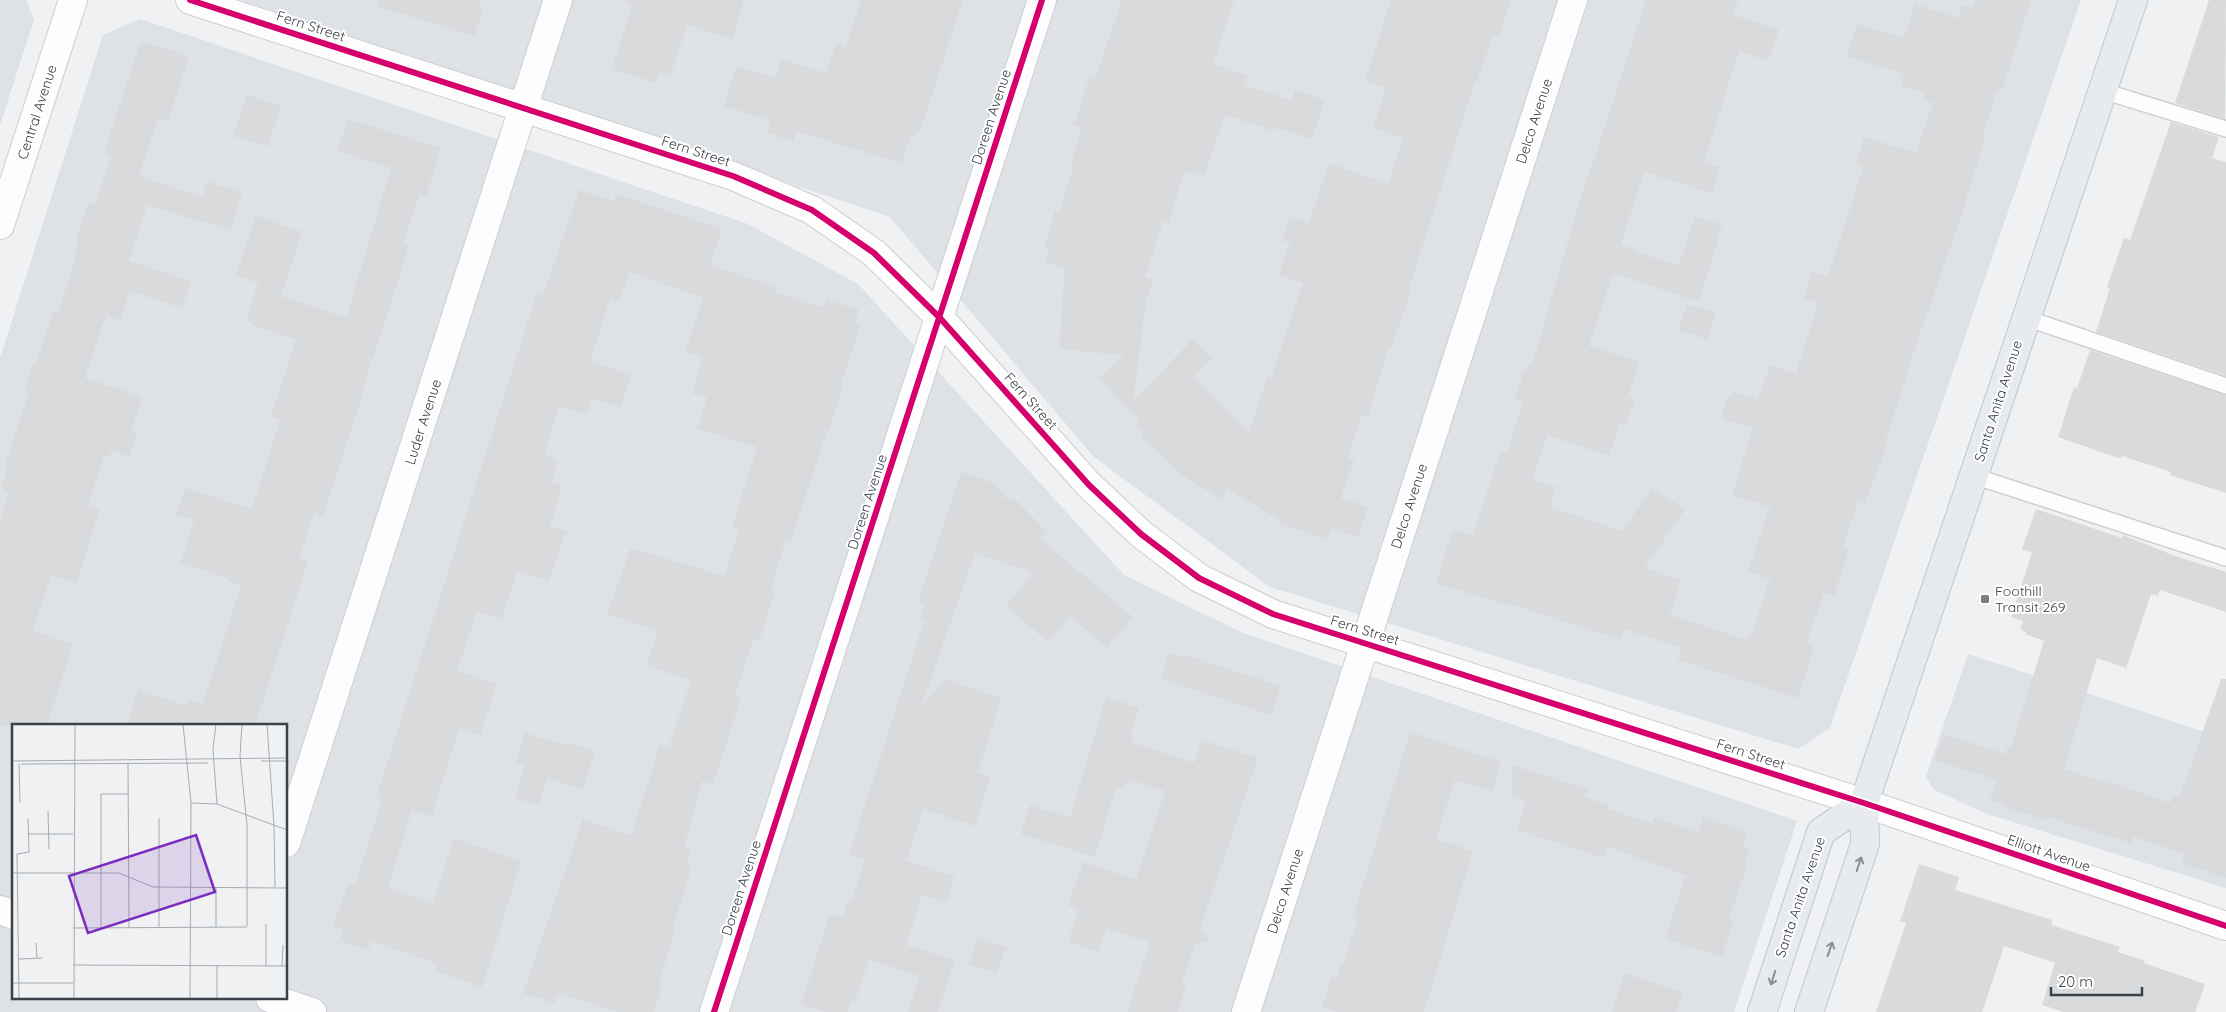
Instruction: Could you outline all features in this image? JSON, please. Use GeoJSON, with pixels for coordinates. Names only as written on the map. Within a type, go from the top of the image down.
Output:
{"type":"FeatureCollection","features":[{"type":"Feature","properties":{"kind":"main road","name":"Santa Anita Avenue"},"geometry":{"type":"LineString","coordinates":[[1809,1012],[1865,844],[1864,803],[2133,0]]}},
{"type":"Feature","properties":{"kind":"main road","name":"Santa Anita Avenue"},"geometry":{"type":"LineString","coordinates":[[1762,1012],[1821,832],[1864,803]]}},
{"type":"Feature","properties":{"kind":"street","name":"Central Avenue"},"geometry":{"type":"LineString","coordinates":[[0,225],[73,0]]}},
{"type":"Feature","properties":{"kind":"street","name":"Fern Street"},"geometry":{"type":"LineString","coordinates":[[190,0],[733,176],[812,210],[874,253],[940,318],[1089,485],[1141,534],[1199,578],[1265,610],[1864,803]]}},
{"type":"Feature","properties":{"kind":"street","name":"Luder Avenue"},"geometry":{"type":"LineString","coordinates":[[288,837],[558,0]]}},
{"type":"Feature","properties":{"kind":"street","name":"Doreen Avenue"},"geometry":{"type":"LineString","coordinates":[[714,1012],[1042,0]]}},
{"type":"Feature","properties":{"kind":"street","name":"Delco Avenue"},"geometry":{"type":"LineString","coordinates":[[1246,1012],[1573,0]]}},
{"type":"Feature","properties":{"kind":"street","name":"Elliott Avenue"},"geometry":{"type":"LineString","coordinates":[[1864,803],[2226,926]]}},
{"type":"Feature","properties":{"kind":"street"},"geometry":{"type":"LineString","coordinates":[[0,910],[12,914]]}},
{"type":"Feature","properties":{"kind":"street"},"geometry":{"type":"LineString","coordinates":[[276,1000],[312,1012]]}},
{"type":"Feature","properties":{"kind":"lane"},"geometry":{"type":"LineString","coordinates":[[2103,91],[2226,129]]}},
{"type":"Feature","properties":{"kind":"lane"},"geometry":{"type":"LineString","coordinates":[[2026,318],[2226,386]]}},
{"type":"Feature","properties":{"kind":"lane"},"geometry":{"type":"LineString","coordinates":[[1974,476],[2226,558]]}},
{"type":"Feature","properties":{"kind":"shaded area"},"geometry":{"type":"Polygon","coordinates":[[[0,0],[26,0],[34,20],[0,125],[0,0]]]}},
{"type":"Feature","properties":{"kind":"shaded area"},"geometry":{"type":"Polygon","coordinates":[[[240,0],[2081,0],[1830,728],[1798,749],[1270,587],[1094,457],[890,217],[240,0]]]}},
{"type":"Feature","properties":{"kind":"shaded area"},"geometry":{"type":"Polygon","coordinates":[[[140,19],[748,224],[858,284],[1124,575],[1243,633],[1797,821],[1734,1012],[0,1012],[0,358],[103,35],[140,19]]]}},
{"type":"Feature","properties":{"kind":"shaded area"},"geometry":{"type":"Polygon","coordinates":[[[1968,654],[2226,739],[2226,888],[1990,815],[1934,790],[1926,776],[1968,654]]]}},
{"type":"Feature","properties":{"kind":"building"},"geometry":{"type":"Polygon","coordinates":[[[378,0],[481,0],[478,7],[483,9],[474,36],[377,6],[378,0]]]}},
{"type":"Feature","properties":{"kind":"building"},"geometry":{"type":"Polygon","coordinates":[[[628,0],[744,0],[732,39],[687,25],[670,76],[659,72],[656,83],[612,69],[632,7],[627,5],[628,0]]]}},
{"type":"Feature","properties":{"kind":"building"},"geometry":{"type":"Polygon","coordinates":[[[861,0],[963,0],[920,131],[917,130],[915,136],[911,135],[901,163],[796,131],[793,141],[767,133],[770,122],[766,121],[766,119],[724,106],[736,66],[776,78],[782,59],[826,73],[836,43],[846,46],[861,0]]]}},
{"type":"Feature","properties":{"kind":"building"},"geometry":{"type":"Polygon","coordinates":[[[1122,0],[1234,0],[1213,64],[1247,76],[1244,85],[1292,100],[1295,90],[1325,100],[1312,139],[1275,127],[1274,131],[1225,115],[1204,176],[1184,171],[1169,223],[1163,221],[1145,277],[1153,279],[1146,301],[1133,401],[1192,340],[1212,358],[1194,377],[1249,432],[1267,377],[1271,379],[1303,283],[1279,275],[1290,243],[1282,240],[1290,217],[1309,223],[1329,163],[1388,184],[1403,138],[1373,128],[1386,88],[1365,81],[1391,0],[1511,0],[1499,37],[1493,35],[1477,82],[1475,81],[1408,292],[1411,293],[1390,350],[1388,349],[1368,416],[1362,414],[1348,458],[1354,460],[1341,498],[1368,507],[1358,537],[1332,528],[1328,540],[1278,523],[1279,519],[1227,489],[1222,499],[1181,475],[1140,435],[1144,432],[1136,425],[1140,421],[1099,378],[1124,355],[1059,349],[1065,269],[1045,262],[1050,250],[1044,248],[1055,211],[1059,212],[1074,165],[1071,164],[1082,127],[1074,125],[1090,76],[1096,77],[1122,0]]]}},
{"type":"Feature","properties":{"kind":"building"},"geometry":{"type":"Polygon","coordinates":[[[1646,0],[1738,0],[1733,15],[1779,30],[1768,61],[1739,51],[1704,162],[1720,167],[1712,193],[1644,172],[1621,244],[1642,254],[1679,265],[1695,216],[1722,225],[1699,302],[1613,273],[1589,346],[1639,362],[1628,397],[1635,399],[1626,425],[1620,423],[1609,456],[1547,435],[1532,480],[1556,487],[1550,507],[1623,531],[1651,488],[1685,509],[1645,568],[1681,580],[1670,615],[1747,640],[1749,633],[1752,634],[1770,579],[1748,572],[1770,507],[1732,495],[1753,428],[1721,418],[1728,395],[1732,396],[1733,392],[1758,400],[1770,365],[1796,374],[1818,302],[1804,298],[1812,271],[1828,276],[1863,168],[1856,165],[1864,137],[1916,153],[1933,103],[1922,100],[1924,93],[1901,85],[1904,74],[1847,56],[1857,24],[1904,38],[1915,4],[1958,18],[1962,5],[1973,8],[1976,0],[2031,0],[2002,90],[1998,89],[1982,138],[1985,139],[1965,206],[1917,342],[1885,443],[1887,444],[1865,503],[1859,501],[1842,548],[1849,550],[1834,596],[1824,593],[1806,644],[1814,647],[1798,698],[1678,660],[1682,648],[1624,629],[1621,640],[1507,603],[1506,605],[1436,583],[1453,529],[1473,535],[1501,450],[1507,452],[1523,402],[1515,399],[1524,370],[1526,370],[1529,364],[1532,365],[1583,190],[1646,0]]]}},
{"type":"Feature","properties":{"kind":"building"},"geometry":{"type":"Polygon","coordinates":[[[2209,0],[2226,0],[2225,119],[2175,103],[2209,0]]]}},
{"type":"Feature","properties":{"kind":"building"},"geometry":{"type":"Polygon","coordinates":[[[141,41],[189,56],[168,121],[158,118],[139,176],[202,197],[207,181],[242,193],[230,230],[147,205],[129,261],[191,281],[182,308],[130,291],[120,320],[107,316],[105,324],[103,323],[85,378],[143,397],[131,432],[137,434],[129,457],[112,450],[109,458],[104,456],[88,506],[99,510],[77,583],[51,575],[33,631],[73,644],[48,724],[0,726],[0,521],[9,493],[1,488],[8,467],[5,466],[29,391],[25,389],[33,363],[36,364],[53,311],[58,313],[77,254],[74,253],[78,241],[76,240],[88,203],[95,205],[111,156],[104,153],[141,41]]]}},
{"type":"Feature","properties":{"kind":"building"},"geometry":{"type":"Polygon","coordinates":[[[247,95],[281,106],[268,146],[233,136],[247,95]]]}},
{"type":"Feature","properties":{"kind":"building"},"geometry":{"type":"Polygon","coordinates":[[[348,119],[441,148],[426,197],[419,195],[403,244],[409,246],[373,359],[371,358],[360,403],[323,516],[314,513],[299,558],[308,561],[256,724],[128,724],[138,690],[188,706],[190,700],[203,704],[241,585],[227,580],[227,578],[181,563],[194,520],[176,515],[185,488],[252,509],[280,420],[271,417],[296,339],[253,326],[254,323],[246,321],[258,283],[236,275],[256,216],[302,232],[281,296],[346,318],[391,168],[337,151],[348,119]]]}},
{"type":"Feature","properties":{"kind":"building"},"geometry":{"type":"Polygon","coordinates":[[[2171,122],[2219,137],[2212,158],[2226,162],[2226,376],[2096,332],[2110,288],[2107,287],[2124,238],[2130,240],[2171,122]]]}},
{"type":"Feature","properties":{"kind":"building"},"geometry":{"type":"Polygon","coordinates":[[[579,190],[614,201],[616,194],[722,229],[710,265],[777,287],[775,292],[824,308],[827,300],[859,310],[855,321],[861,324],[841,385],[843,386],[829,431],[827,430],[790,544],[785,542],[771,590],[775,592],[759,641],[753,640],[735,696],[741,698],[713,785],[702,781],[684,848],[691,851],[687,864],[692,866],[672,930],[675,930],[658,986],[662,987],[654,1012],[618,1012],[558,993],[554,1003],[523,993],[583,819],[631,836],[660,745],[669,747],[691,681],[647,665],[658,631],[607,614],[631,548],[724,576],[739,529],[732,527],[757,447],[698,429],[707,398],[692,393],[703,357],[685,352],[703,298],[629,272],[619,302],[610,299],[590,361],[631,375],[621,407],[592,398],[587,415],[559,406],[544,455],[558,460],[551,482],[562,486],[550,526],[566,531],[549,581],[518,571],[501,619],[477,611],[457,671],[497,684],[480,735],[459,728],[432,816],[412,809],[388,888],[433,903],[454,838],[521,862],[482,987],[435,971],[437,963],[371,941],[368,950],[340,941],[343,930],[333,926],[348,883],[355,885],[382,800],[376,798],[528,321],[537,294],[543,296],[579,190]]]}},
{"type":"Feature","properties":{"kind":"building"},"geometry":{"type":"Polygon","coordinates":[[[1687,304],[1716,313],[1707,339],[1678,330],[1687,304]]]}},
{"type":"Feature","properties":{"kind":"building"},"geometry":{"type":"Polygon","coordinates":[[[2090,350],[2226,395],[2226,493],[2170,475],[2171,472],[2122,456],[2121,459],[2058,437],[2074,387],[2077,388],[2090,350]]]}},
{"type":"Feature","properties":{"kind":"building"},"geometry":{"type":"Polygon","coordinates":[[[961,472],[996,484],[1004,497],[1018,502],[1047,532],[1040,539],[1133,617],[1107,648],[1070,616],[1048,642],[1006,606],[1033,573],[975,553],[921,707],[945,679],[1001,698],[978,773],[990,777],[975,826],[923,809],[906,861],[954,876],[946,903],[922,895],[906,945],[955,960],[938,1012],[908,1012],[920,976],[869,959],[855,1001],[851,1000],[847,1012],[825,1012],[801,1004],[830,914],[842,918],[847,902],[851,903],[865,860],[849,855],[924,621],[920,620],[925,605],[918,602],[961,472]]]}},
{"type":"Feature","properties":{"kind":"building"},"geometry":{"type":"Polygon","coordinates":[[[2036,509],[2122,538],[2123,535],[2175,556],[2226,572],[2226,612],[2160,590],[2158,596],[2151,594],[2126,668],[2097,658],[2064,769],[2110,784],[2111,782],[2170,803],[2173,795],[2180,797],[2221,679],[2226,679],[2226,878],[2182,863],[2185,854],[2134,837],[2131,843],[2048,817],[2047,821],[2003,806],[2004,804],[1990,800],[1997,780],[1935,760],[1944,734],[2005,754],[2008,746],[2011,747],[2044,641],[2025,634],[2026,632],[2020,629],[2023,621],[2011,617],[2032,553],[2022,549],[2036,509]]]}},
{"type":"Feature","properties":{"kind":"building"},"geometry":{"type":"Polygon","coordinates":[[[1169,653],[1182,657],[1182,654],[1281,686],[1271,715],[1161,679],[1169,653]]]}},
{"type":"Feature","properties":{"kind":"building"},"geometry":{"type":"Polygon","coordinates":[[[1106,697],[1139,708],[1130,736],[1133,736],[1131,742],[1194,763],[1202,740],[1258,758],[1200,929],[1210,940],[1195,945],[1181,985],[1186,987],[1178,1012],[1127,1012],[1150,943],[1106,928],[1098,952],[1068,942],[1079,909],[1068,905],[1083,862],[1136,880],[1165,791],[1132,780],[1115,791],[1095,857],[1021,834],[1030,805],[1070,818],[1106,697]]]}},
{"type":"Feature","properties":{"kind":"building"},"geometry":{"type":"Polygon","coordinates":[[[1410,732],[1501,762],[1492,791],[1455,780],[1436,839],[1473,851],[1424,1012],[1337,1012],[1322,1007],[1332,977],[1337,979],[1358,919],[1353,917],[1410,732]]]}},
{"type":"Feature","properties":{"kind":"building"},"geometry":{"type":"Polygon","coordinates":[[[525,733],[567,746],[568,742],[595,751],[583,789],[547,778],[538,805],[515,798],[525,766],[516,764],[525,733]]]}},
{"type":"Feature","properties":{"kind":"building"},"geometry":{"type":"Polygon","coordinates":[[[1512,765],[1587,789],[1584,797],[1609,805],[1608,809],[1652,823],[1654,817],[1698,833],[1703,817],[1748,832],[1743,847],[1749,849],[1745,861],[1748,862],[1729,919],[1733,921],[1722,957],[1665,939],[1686,875],[1608,847],[1604,858],[1517,830],[1526,802],[1512,797],[1512,765]]]}},
{"type":"Feature","properties":{"kind":"building"},"geometry":{"type":"Polygon","coordinates":[[[1919,864],[1959,877],[1955,890],[2052,920],[2051,925],[2120,947],[2118,952],[2205,984],[2195,1012],[2064,1012],[2042,1005],[2055,963],[2004,946],[1982,1012],[1876,1012],[1906,923],[1900,921],[1919,864]]]}},
{"type":"Feature","properties":{"kind":"building"},"geometry":{"type":"Polygon","coordinates":[[[978,938],[1006,947],[997,973],[969,964],[978,938]]]}},
{"type":"Feature","properties":{"kind":"building"},"geometry":{"type":"Polygon","coordinates":[[[1624,973],[1683,993],[1676,1012],[1612,1012],[1624,973]]]}},
{"type":"Feature","properties":{"kind":"cycle path"},"geometry":{"type":"LineString","coordinates":[[190,0],[733,176],[812,210],[874,253],[940,318],[1089,485],[1141,534],[1199,578],[1273,614],[1864,803],[2226,926]]}},
{"type":"Feature","properties":{"kind":"cycle path"},"geometry":{"type":"LineString","coordinates":[[714,1012],[1042,0]]}},
{"type":"Feature","properties":{"kind":"place","name":"Foothill Transit 269"},"geometry":{"type":"Point","coordinates":[1985,599]}}]}
